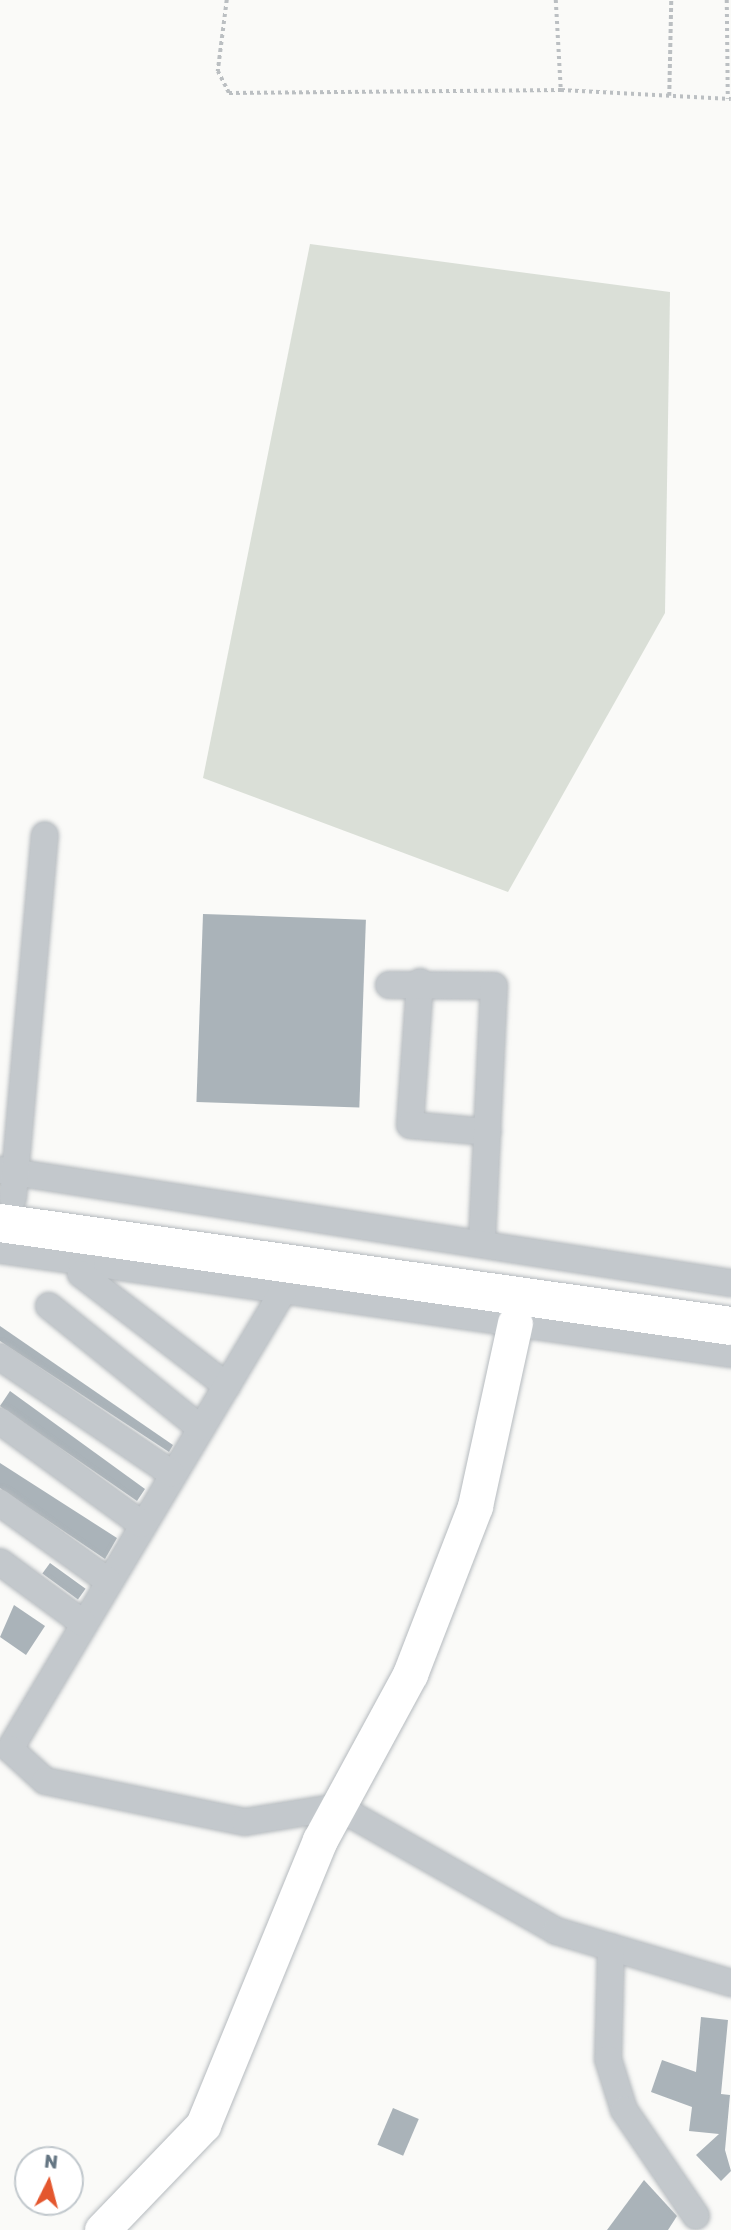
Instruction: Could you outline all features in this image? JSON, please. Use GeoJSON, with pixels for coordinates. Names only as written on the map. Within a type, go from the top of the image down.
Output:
{"type":"FeatureCollection","features":[{"type":"Feature","properties":{"kind":"highway"},"geometry":{"type":"LineString","coordinates":[[6,1192],[731,1326]]}},
{"type":"Feature","properties":{"kind":"highway"},"geometry":{"type":"LineString","coordinates":[[569,1295],[731,1300]]}},
{"type":"Feature","properties":{"kind":"main road"},"geometry":{"type":"LineString","coordinates":[[102,2230],[203,2125],[338,1807],[410,1674],[475,1506],[569,1295]]}},
{"type":"Feature","properties":{"kind":"street"},"geometry":{"type":"LineString","coordinates":[[45,835],[6,1192],[482,1240],[569,1295],[731,1354]]}},
{"type":"Feature","properties":{"kind":"street"},"geometry":{"type":"LineString","coordinates":[[389,985],[420,982],[494,986],[482,1240]]}},
{"type":"Feature","properties":{"kind":"street"},"geometry":{"type":"LineString","coordinates":[[420,982],[410,1125],[488,1132]]}},
{"type":"Feature","properties":{"kind":"street"},"geometry":{"type":"LineString","coordinates":[[0,1250],[285,1288],[569,1295],[731,1283]]}},
{"type":"Feature","properties":{"kind":"street"},"geometry":{"type":"LineString","coordinates":[[82,1262],[81,1274],[227,1386]]}},
{"type":"Feature","properties":{"kind":"street"},"geometry":{"type":"LineString","coordinates":[[285,1288],[171,1473],[10,1749],[45,1781],[245,1822],[338,1807],[556,1931],[731,1983]]}},
{"type":"Feature","properties":{"kind":"street"},"geometry":{"type":"LineString","coordinates":[[49,1306],[199,1427]]}},
{"type":"Feature","properties":{"kind":"street"},"geometry":{"type":"LineString","coordinates":[[0,1357],[171,1473]]}},
{"type":"Feature","properties":{"kind":"street"},"geometry":{"type":"LineString","coordinates":[[0,1421],[141,1524]]}},
{"type":"Feature","properties":{"kind":"street"},"geometry":{"type":"LineString","coordinates":[[0,1503],[108,1581]]}},
{"type":"Feature","properties":{"kind":"street"},"geometry":{"type":"LineString","coordinates":[[0,1562],[83,1623]]}},
{"type":"Feature","properties":{"kind":"street"},"geometry":{"type":"LineString","coordinates":[[611,1947],[608,2059],[624,2110],[696,2225]]}},
{"type":"Feature","properties":{"kind":"path"},"geometry":{"type":"LineString","coordinates":[[227,0],[218,71],[229,93],[561,90],[730,99],[727,0]]}},
{"type":"Feature","properties":{"kind":"path"},"geometry":{"type":"LineString","coordinates":[[556,0],[561,90]]}},
{"type":"Feature","properties":{"kind":"path"},"geometry":{"type":"LineString","coordinates":[[669,96],[671,0]]}},
{"type":"Feature","properties":{"kind":"shaded area"},"geometry":{"type":"Polygon","coordinates":[[[310,244],[670,292],[665,613],[508,892],[203,778],[310,244]]]}},
{"type":"Feature","properties":{"kind":"building"},"geometry":{"type":"Polygon","coordinates":[[[203,914],[366,920],[359,1108],[196,1102],[203,914]]]}},
{"type":"Feature","properties":{"kind":"building"},"geometry":{"type":"Polygon","coordinates":[[[0,1326],[173,1445],[169,1452],[0,1341],[0,1326]]]}},
{"type":"Feature","properties":{"kind":"building"},"geometry":{"type":"Polygon","coordinates":[[[10,1391],[145,1489],[137,1501],[0,1406],[10,1391]]]}},
{"type":"Feature","properties":{"kind":"building"},"geometry":{"type":"Polygon","coordinates":[[[0,1463],[117,1538],[105,1559],[0,1488],[0,1463]]]}},
{"type":"Feature","properties":{"kind":"building"},"geometry":{"type":"Polygon","coordinates":[[[50,1563],[86,1589],[78,1599],[42,1574],[50,1563]]]}},
{"type":"Feature","properties":{"kind":"building"},"geometry":{"type":"Polygon","coordinates":[[[14,1605],[45,1626],[26,1655],[0,1637],[14,1605]]]}},
{"type":"Feature","properties":{"kind":"building"},"geometry":{"type":"Polygon","coordinates":[[[701,2017],[728,2020],[721,2094],[730,2095],[725,2150],[731,2171],[721,2181],[696,2155],[719,2134],[689,2131],[692,2107],[651,2092],[662,2060],[696,2072],[701,2017]]]}},
{"type":"Feature","properties":{"kind":"building"},"geometry":{"type":"Polygon","coordinates":[[[393,2108],[419,2119],[403,2156],[377,2145],[393,2108]]]}},
{"type":"Feature","properties":{"kind":"building"},"geometry":{"type":"Polygon","coordinates":[[[644,2180],[677,2216],[668,2230],[607,2230],[644,2180]]]}}]}
